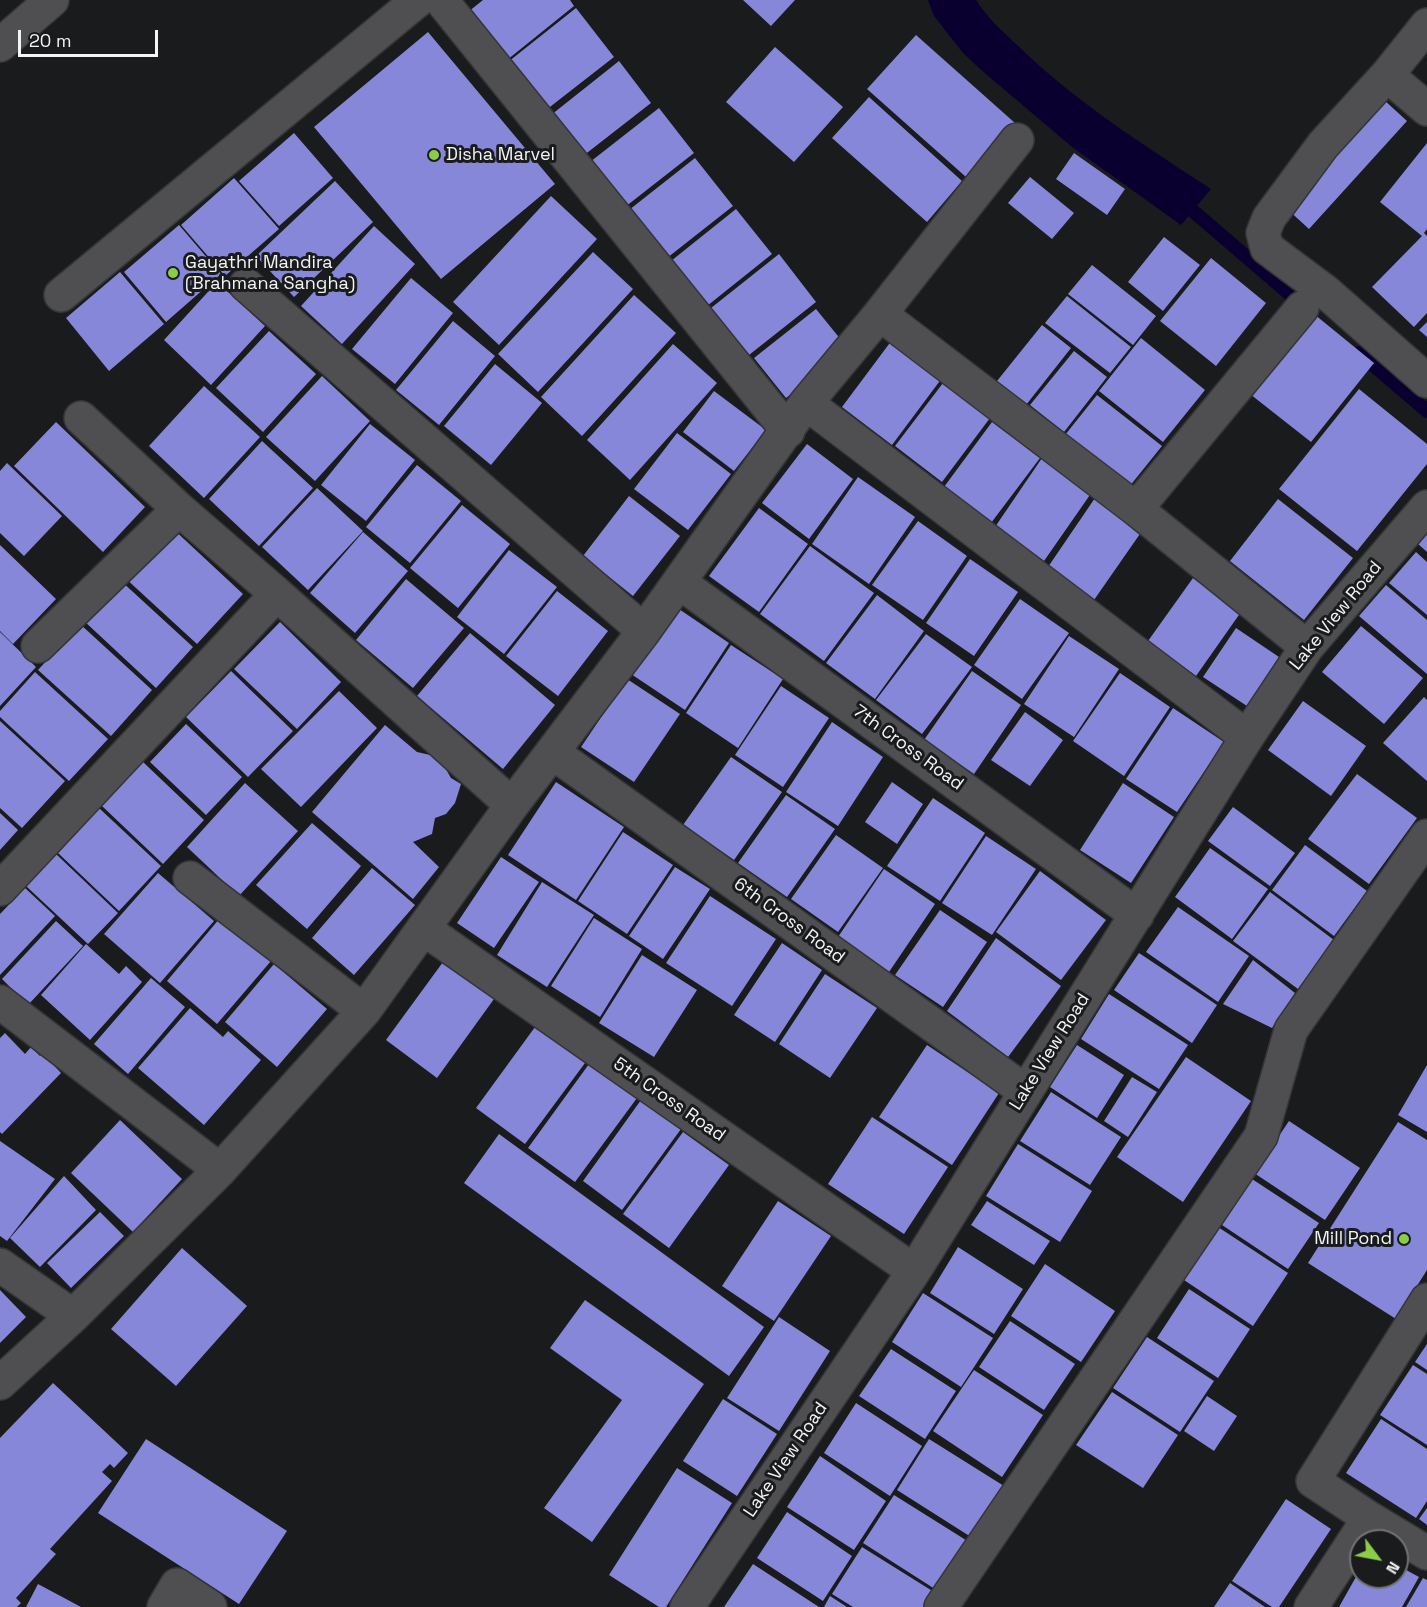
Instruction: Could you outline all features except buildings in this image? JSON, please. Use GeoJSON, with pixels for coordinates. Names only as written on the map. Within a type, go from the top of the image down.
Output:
{"type":"FeatureCollection","features":[{"type":"Feature","properties":{"kind":"street"},"geometry":{"type":"LineString","coordinates":[[0,45],[52,0]]}},
{"type":"Feature","properties":{"kind":"street"},"geometry":{"type":"LineString","coordinates":[[61,295],[418,0]]}},
{"type":"Feature","properties":{"kind":"street"},"geometry":{"type":"LineString","coordinates":[[441,0],[788,431]]}},
{"type":"Feature","properties":{"kind":"street"},"geometry":{"type":"LineString","coordinates":[[1427,25],[1387,75],[1323,145],[1269,218],[1263,233],[1267,248],[1326,292],[1427,381]]}},
{"type":"Feature","properties":{"kind":"street"},"geometry":{"type":"LineString","coordinates":[[1387,75],[1427,109]]}},
{"type":"Feature","properties":{"kind":"street"},"geometry":{"type":"LineString","coordinates":[[0,1383],[73,1316],[220,1170],[364,1011],[512,805],[644,632],[806,403],[880,314],[1017,140]]}},
{"type":"Feature","properties":{"kind":"street"},"geometry":{"type":"LineString","coordinates":[[246,285],[644,632]]}},
{"type":"Feature","properties":{"kind":"street"},"geometry":{"type":"LineString","coordinates":[[1136,509],[1302,308]]}},
{"type":"Feature","properties":{"kind":"street"},"geometry":{"type":"LineString","coordinates":[[880,314],[1136,509],[1306,647]]}},
{"type":"Feature","properties":{"kind":"street"},"geometry":{"type":"LineString","coordinates":[[806,403],[1247,737]]}},
{"type":"Feature","properties":{"kind":"street"},"geometry":{"type":"LineString","coordinates":[[81,418],[179,509],[278,594],[512,805]]}},
{"type":"Feature","properties":{"kind":"street","name":"Lake View Road"},"geometry":{"type":"LineString","coordinates":[[687,1607],[914,1270],[1247,737],[1306,647],[1427,507]]}},
{"type":"Feature","properties":{"kind":"street"},"geometry":{"type":"LineString","coordinates":[[38,646],[179,509]]}},
{"type":"Feature","properties":{"kind":"street","name":"7th Cross Road"},"geometry":{"type":"LineString","coordinates":[[679,582],[1137,915]]}},
{"type":"Feature","properties":{"kind":"street"},"geometry":{"type":"LineString","coordinates":[[0,889],[278,594]]}},
{"type":"Feature","properties":{"kind":"street","name":"6th Cross Road"},"geometry":{"type":"LineString","coordinates":[[552,752],[1025,1091]]}},
{"type":"Feature","properties":{"kind":"street"},"geometry":{"type":"LineString","coordinates":[[941,1607],[1262,1136],[1291,1030],[1427,836]]}},
{"type":"Feature","properties":{"kind":"street"},"geometry":{"type":"LineString","coordinates":[[190,878],[364,1011]]}},
{"type":"Feature","properties":{"kind":"street","name":"5th Cross Road"},"geometry":{"type":"LineString","coordinates":[[424,929],[914,1270]]}},
{"type":"Feature","properties":{"kind":"street"},"geometry":{"type":"LineString","coordinates":[[0,1002],[220,1170]]}},
{"type":"Feature","properties":{"kind":"street"},"geometry":{"type":"LineString","coordinates":[[0,1265],[73,1316]]}},
{"type":"Feature","properties":{"kind":"street"},"geometry":{"type":"LineString","coordinates":[[1427,1300],[1313,1481],[1427,1553]]}},
{"type":"Feature","properties":{"kind":"street"},"geometry":{"type":"LineString","coordinates":[[1311,1607],[1369,1518]]}},
{"type":"Feature","properties":{"kind":"street"},"geometry":{"type":"LineString","coordinates":[[164,1607],[177,1585],[210,1607]]}},
{"type":"Feature","properties":{"kind":"shaded area"},"geometry":{"type":"Polygon","coordinates":[[[928,0],[976,0],[1000,28],[1062,85],[1160,156],[1211,189],[1181,225],[1072,147],[980,69],[963,53],[934,16],[928,0]]]}},
{"type":"Feature","properties":{"kind":"waterway"},"geometry":{"type":"LineString","coordinates":[[1179,199],[1306,308]]}},
{"type":"Feature","properties":{"kind":"waterway"},"geometry":{"type":"LineString","coordinates":[[1359,353],[1427,411]]}},
{"type":"Feature","properties":{"kind":"place","name":"Disha Marvel"},"geometry":{"type":"Point","coordinates":[434,155]}},
{"type":"Feature","properties":{"kind":"place","name":"Gayathri Mandira (Brahmana Sangha)"},"geometry":{"type":"Point","coordinates":[173,273]}},
{"type":"Feature","properties":{"kind":"place","name":"Mill Pond"},"geometry":{"type":"Point","coordinates":[1404,1239]}}]}
